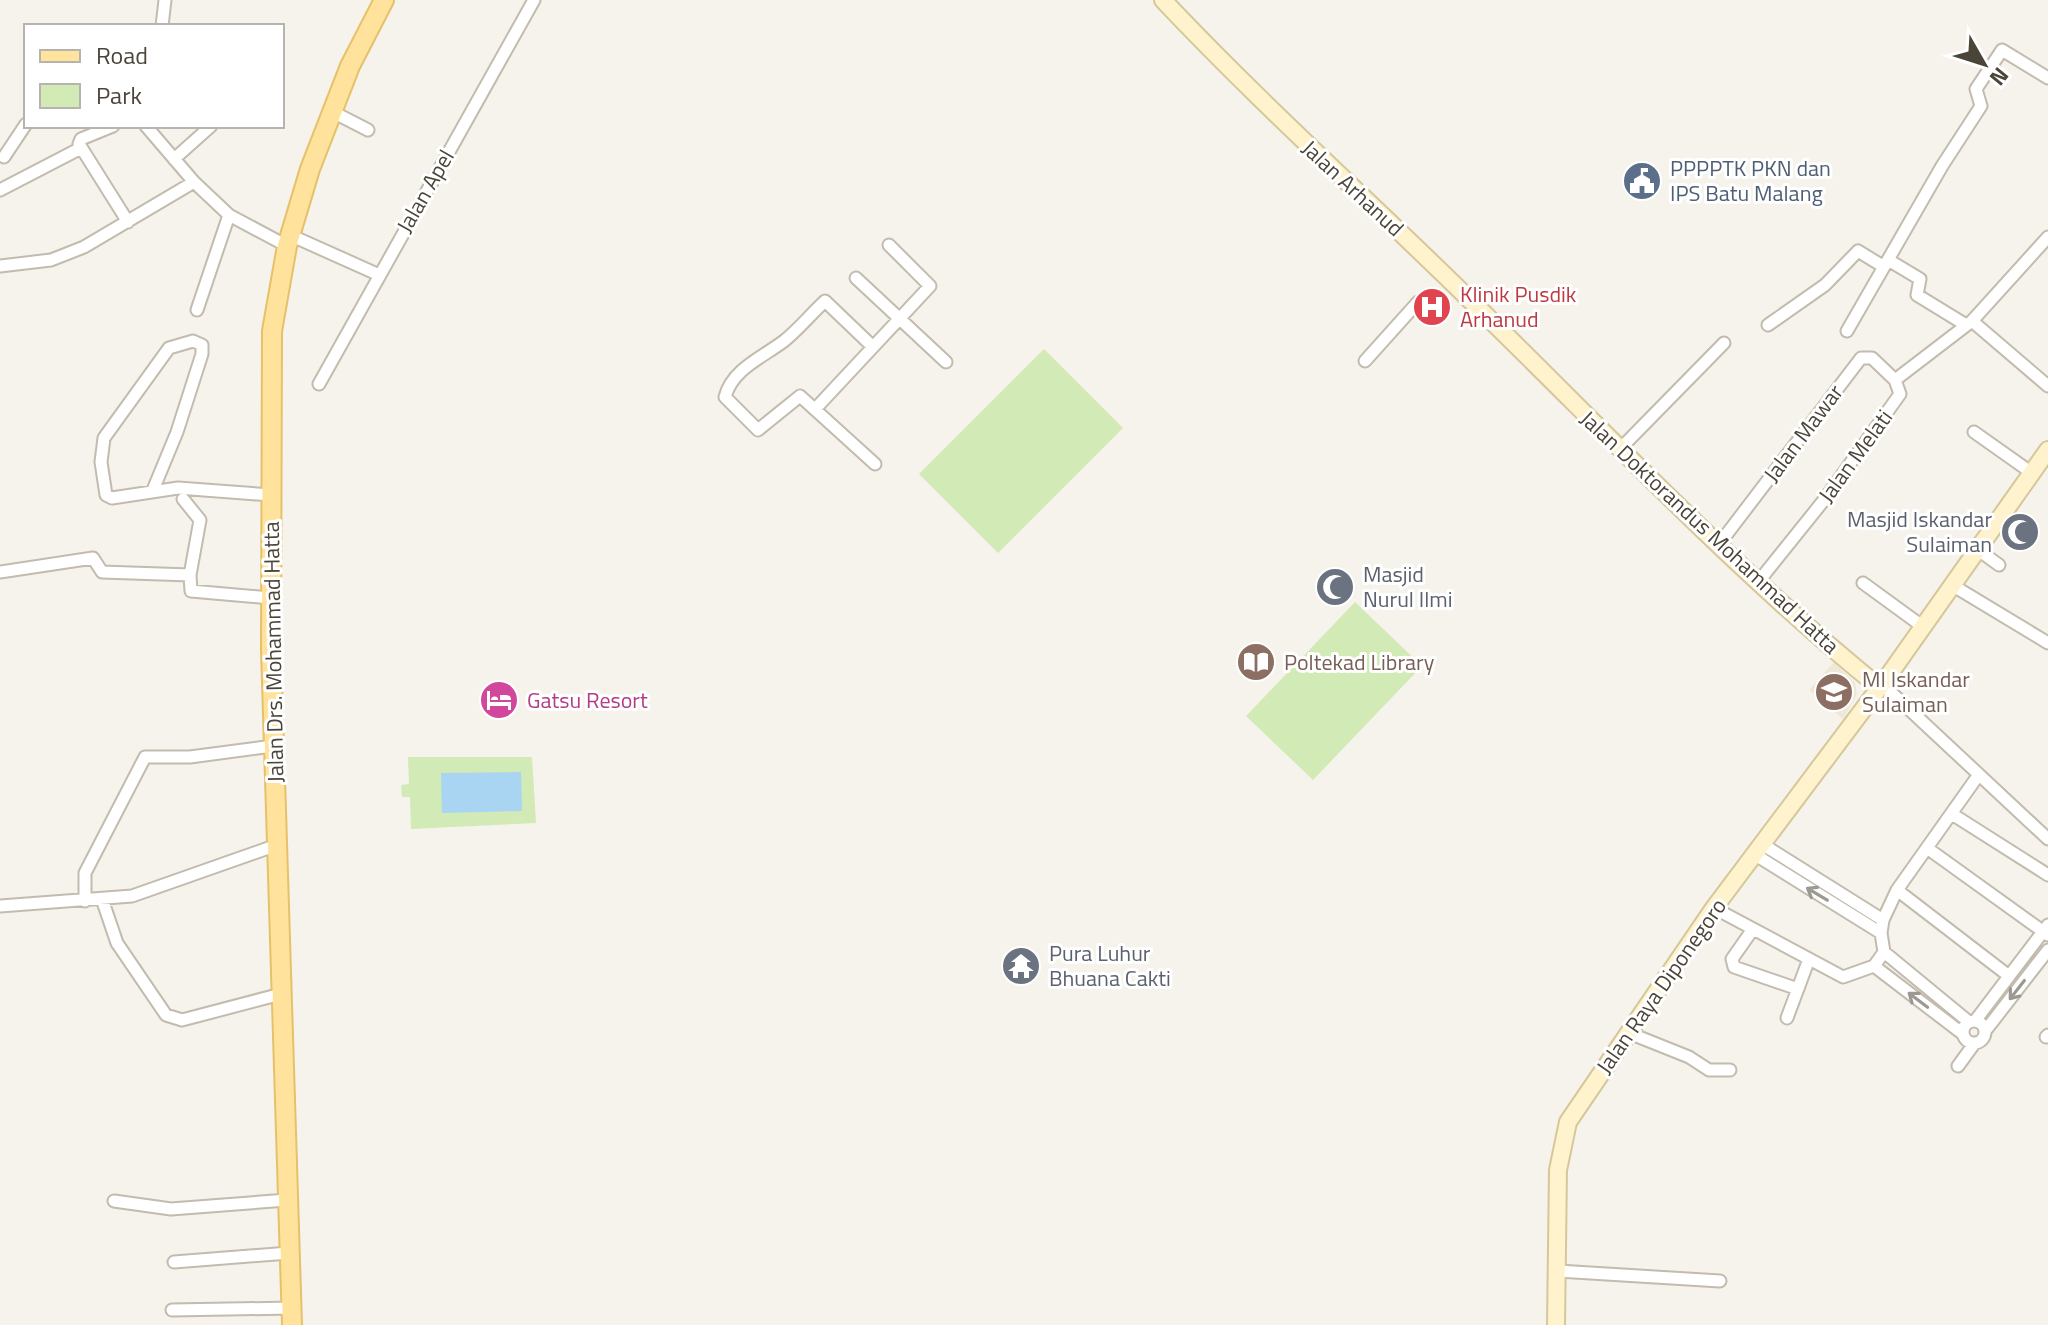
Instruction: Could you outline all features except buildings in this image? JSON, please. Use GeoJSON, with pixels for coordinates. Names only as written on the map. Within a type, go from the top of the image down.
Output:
{"type":"FeatureCollection","features":[{"type":"Feature","properties":{"kind":"main road","name":"Jalan Drs. Mohammad Hatta"},"geometry":{"type":"LineString","coordinates":[[292,1316],[273,746],[270,598],[272,331],[289,240],[331,111],[384,0]]}},
{"type":"Feature","properties":{"kind":"street"},"geometry":{"type":"LineString","coordinates":[[162,24],[165,0]]}},
{"type":"Feature","properties":{"kind":"street","name":"Jalan Apel"},"geometry":{"type":"LineString","coordinates":[[319,384],[377,274],[534,0]]}},
{"type":"Feature","properties":{"kind":"street","name":"Jalan Arhanud"},"geometry":{"type":"LineString","coordinates":[[1163,0],[1241,82],[1465,294],[1543,374]]}},
{"type":"Feature","properties":{"kind":"street"},"geometry":{"type":"LineString","coordinates":[[1847,331],[1942,166],[1981,106],[1976,89],[2002,50],[2048,78]]}},
{"type":"Feature","properties":{"kind":"street"},"geometry":{"type":"LineString","coordinates":[[331,111],[368,130]]}},
{"type":"Feature","properties":{"kind":"street"},"geometry":{"type":"LineString","coordinates":[[4,157],[24,127]]}},
{"type":"Feature","properties":{"kind":"street"},"geometry":{"type":"LineString","coordinates":[[108,128],[81,139],[81,148],[128,222]]}},
{"type":"Feature","properties":{"kind":"street"},"geometry":{"type":"LineString","coordinates":[[148,128],[194,182],[232,217],[377,274]]}},
{"type":"Feature","properties":{"kind":"street"},"geometry":{"type":"LineString","coordinates":[[174,159],[209,128]]}},
{"type":"Feature","properties":{"kind":"street"},"geometry":{"type":"LineString","coordinates":[[0,190],[81,148]]}},
{"type":"Feature","properties":{"kind":"street"},"geometry":{"type":"LineString","coordinates":[[0,266],[51,260],[84,247],[194,182]]}},
{"type":"Feature","properties":{"kind":"street"},"geometry":{"type":"LineString","coordinates":[[197,310],[232,217]]}},
{"type":"Feature","properties":{"kind":"street","name":"Jalan Melati"},"geometry":{"type":"LineString","coordinates":[[1759,581],[1824,500],[1900,394],[1895,380],[1969,323],[2048,237]]}},
{"type":"Feature","properties":{"kind":"street"},"geometry":{"type":"LineString","coordinates":[[817,407],[930,286],[889,245]]}},
{"type":"Feature","properties":{"kind":"street"},"geometry":{"type":"LineString","coordinates":[[1768,325],[1825,285],[1858,251],[1881,265],[1890,261]]}},
{"type":"Feature","properties":{"kind":"street"},"geometry":{"type":"LineString","coordinates":[[1890,261],[1921,281],[1917,295],[1969,323],[2048,386]]}},
{"type":"Feature","properties":{"kind":"street"},"geometry":{"type":"LineString","coordinates":[[856,278],[946,362]]}},
{"type":"Feature","properties":{"kind":"street"},"geometry":{"type":"LineString","coordinates":[[873,347],[825,301],[781,344],[757,357],[725,393],[726,400],[758,430],[800,396],[817,407],[875,464]]}},
{"type":"Feature","properties":{"kind":"street"},"geometry":{"type":"LineString","coordinates":[[1365,361],[1418,302]]}},
{"type":"Feature","properties":{"kind":"street"},"geometry":{"type":"LineString","coordinates":[[158,490],[194,380],[202,349],[199,342],[169,348],[102,441],[106,495],[112,498],[158,490],[180,494],[271,495]]}},
{"type":"Feature","properties":{"kind":"street"},"geometry":{"type":"LineString","coordinates":[[1621,448],[1724,343]]}},
{"type":"Feature","properties":{"kind":"street","name":"Jalan Mawar"},"geometry":{"type":"LineString","coordinates":[[1720,543],[1861,358],[1872,358],[1895,380]]}},
{"type":"Feature","properties":{"kind":"street","name":"Jalan Doktorandus Mohammad Hatta"},"geometry":{"type":"LineString","coordinates":[[1543,374],[1759,581],[1880,686]]}},
{"type":"Feature","properties":{"kind":"street"},"geometry":{"type":"LineString","coordinates":[[1974,432],[2032,473]]}},
{"type":"Feature","properties":{"kind":"street","name":"Jalan Raya Diponegoro"},"geometry":{"type":"LineString","coordinates":[[1556,1325],[1557,1187],[1564,1131],[1714,908],[1880,686],[2048,450]]}},
{"type":"Feature","properties":{"kind":"street"},"geometry":{"type":"LineString","coordinates":[[180,494],[200,520],[190,575],[191,591],[270,598]]}},
{"type":"Feature","properties":{"kind":"street"},"geometry":{"type":"LineString","coordinates":[[1977,549],[1999,565]]}},
{"type":"Feature","properties":{"kind":"street"},"geometry":{"type":"LineString","coordinates":[[0,572],[93,558],[102,572],[190,575]]}},
{"type":"Feature","properties":{"kind":"street"},"geometry":{"type":"LineString","coordinates":[[1863,583],[1922,626]]}},
{"type":"Feature","properties":{"kind":"street"},"geometry":{"type":"LineString","coordinates":[[1952,585],[2048,643]]}},
{"type":"Feature","properties":{"kind":"street"},"geometry":{"type":"LineString","coordinates":[[1880,686],[2048,839]]}},
{"type":"Feature","properties":{"kind":"street"},"geometry":{"type":"LineString","coordinates":[[85,901],[85,873],[145,757],[190,757],[273,746]]}},
{"type":"Feature","properties":{"kind":"street"},"geometry":{"type":"LineString","coordinates":[[1714,908],[1843,977],[1874,966],[1884,952],[1882,926],[1897,890],[1975,780]]}},
{"type":"Feature","properties":{"kind":"street"},"geometry":{"type":"LineString","coordinates":[[1952,814],[2048,875]]}},
{"type":"Feature","properties":{"kind":"street"},"geometry":{"type":"LineString","coordinates":[[0,906],[85,901],[152,891],[277,845]]}},
{"type":"Feature","properties":{"kind":"street"},"geometry":{"type":"LineString","coordinates":[[1927,848],[2046,931],[1963,1034]]}},
{"type":"Feature","properties":{"kind":"street"},"geometry":{"type":"LineString","coordinates":[[1758,849],[1882,926]]}},
{"type":"Feature","properties":{"kind":"street"},"geometry":{"type":"LineString","coordinates":[[1897,890],[2009,976]]}},
{"type":"Feature","properties":{"kind":"street"},"geometry":{"type":"LineString","coordinates":[[102,899],[117,943],[166,1015],[173,1019],[182,1020],[281,994]]}},
{"type":"Feature","properties":{"kind":"street"},"geometry":{"type":"LineString","coordinates":[[1753,929],[1732,959],[1734,967],[1798,989]]}},
{"type":"Feature","properties":{"kind":"street"},"geometry":{"type":"LineString","coordinates":[[1958,1066],[1974,1044],[1982,1041],[1986,1030],[2048,950]]}},
{"type":"Feature","properties":{"kind":"street"},"geometry":{"type":"LineString","coordinates":[[1884,952],[1986,1030]]}},
{"type":"Feature","properties":{"kind":"street"},"geometry":{"type":"LineString","coordinates":[[1787,1018],[1809,959]]}},
{"type":"Feature","properties":{"kind":"street"},"geometry":{"type":"LineString","coordinates":[[1874,966],[1974,1044]]}},
{"type":"Feature","properties":{"kind":"street"},"geometry":{"type":"LineString","coordinates":[[1629,1033],[1689,1057],[1709,1070],[1730,1070]]}},
{"type":"Feature","properties":{"kind":"street"},"geometry":{"type":"LineString","coordinates":[[114,1201],[171,1209],[287,1200]]}},
{"type":"Feature","properties":{"kind":"street"},"geometry":{"type":"LineString","coordinates":[[174,1262],[289,1253]]}},
{"type":"Feature","properties":{"kind":"street"},"geometry":{"type":"LineString","coordinates":[[1558,1271],[1720,1281]]}},
{"type":"Feature","properties":{"kind":"street"},"geometry":{"type":"LineString","coordinates":[[172,1310],[292,1316]]}},
{"type":"Feature","properties":{"kind":"shaded area","name":"MI Iskandar Sulaiman"},"geometry":{"type":"Polygon","coordinates":[[[1834,662],[1855,683],[1857,694],[1843,719],[1809,690],[1834,662]]]}},
{"type":"Feature","properties":{"kind":"green space"},"geometry":{"type":"Polygon","coordinates":[[[1044,349],[1123,428],[998,553],[919,474],[1044,349]]]}},
{"type":"Feature","properties":{"kind":"green space"},"geometry":{"type":"Polygon","coordinates":[[[1355,602],[1422,666],[1313,780],[1246,716],[1355,602]]]}},
{"type":"Feature","properties":{"kind":"green space"},"geometry":{"type":"Polygon","coordinates":[[[408,757],[532,757],[536,823],[411,829],[410,797],[402,797],[401,785],[409,784],[408,757]]]}},
{"type":"Feature","properties":{"kind":"water"},"geometry":{"type":"Polygon","coordinates":[[[521,772],[522,811],[442,813],[441,773],[521,772]]]}},
{"type":"Feature","properties":{"kind":"place","name":"PPPPTK PKN dan IPS Batu Malang"},"geometry":{"type":"Point","coordinates":[1642,181]}},
{"type":"Feature","properties":{"kind":"place","name":"Klinik Pusdik Arhanud"},"geometry":{"type":"Point","coordinates":[1432,307]}},
{"type":"Feature","properties":{"kind":"place","name":"Masjid Iskandar Sulaiman"},"geometry":{"type":"Point","coordinates":[2020,532]}},
{"type":"Feature","properties":{"kind":"place","name":"Masjid Nurul Ilmi"},"geometry":{"type":"Point","coordinates":[1335,587]}},
{"type":"Feature","properties":{"kind":"place","name":"Poltekad Library"},"geometry":{"type":"Point","coordinates":[1256,662]}},
{"type":"Feature","properties":{"kind":"place","name":"MI Iskandar Sulaiman"},"geometry":{"type":"Point","coordinates":[1834,692]}},
{"type":"Feature","properties":{"kind":"place","name":"Gatsu Resort"},"geometry":{"type":"Point","coordinates":[499,700]}},
{"type":"Feature","properties":{"kind":"place","name":"Pura Luhur Bhuana Cakti"},"geometry":{"type":"Point","coordinates":[1021,966]}}]}
